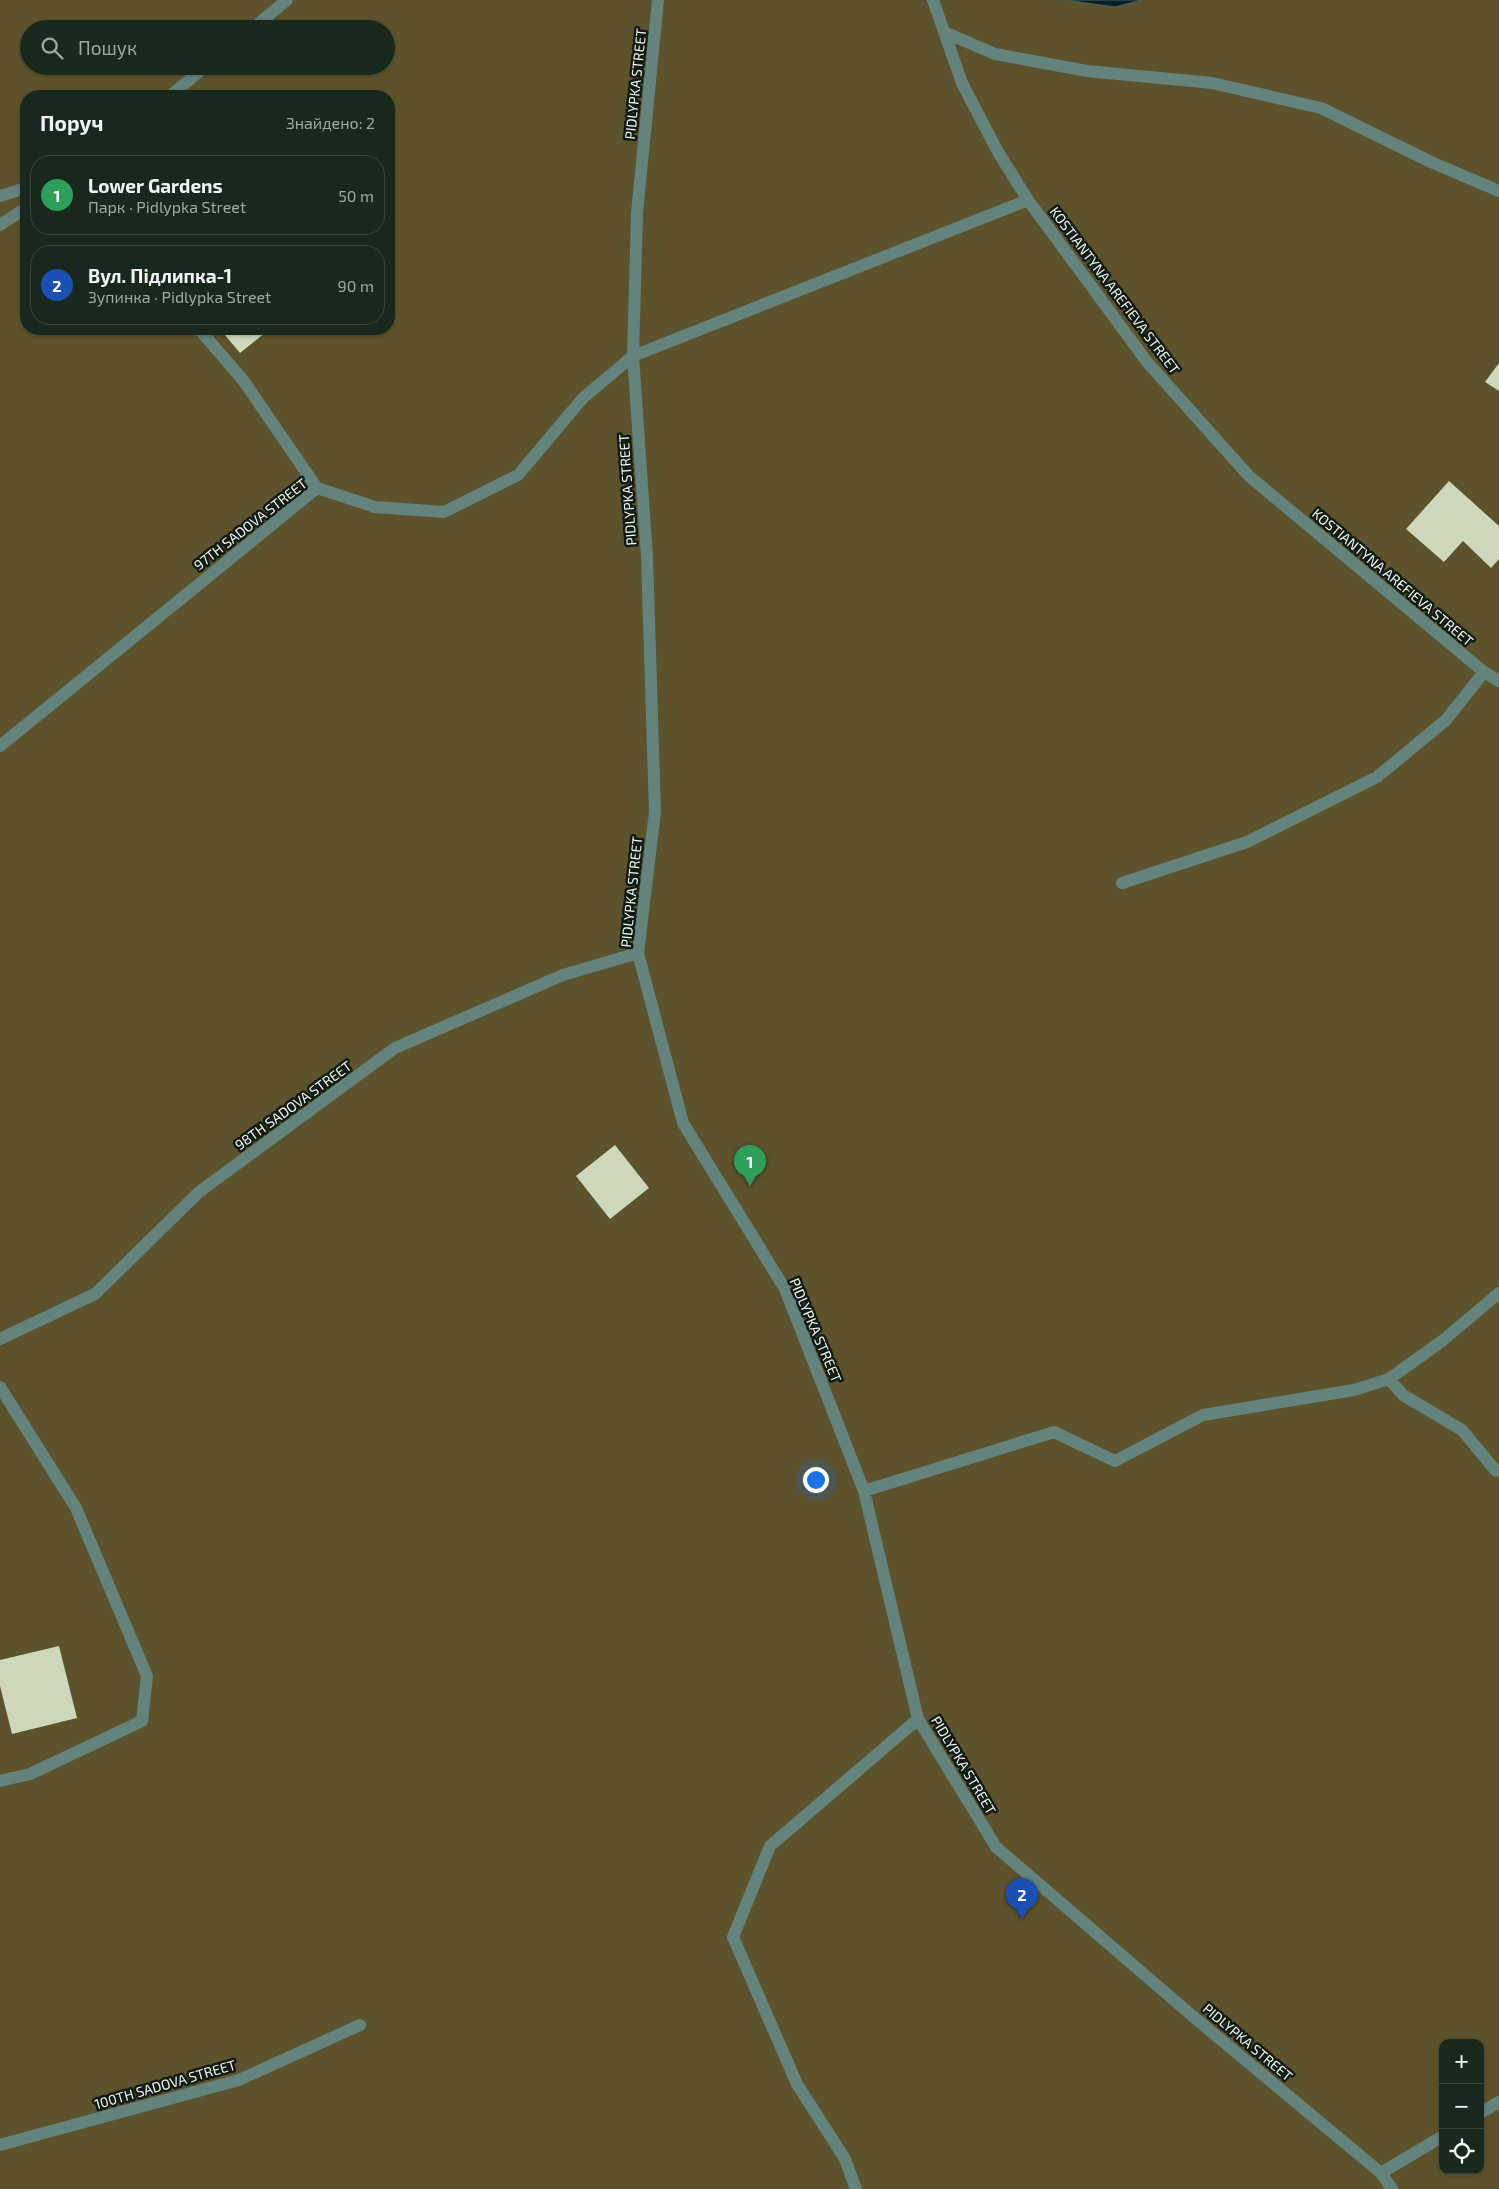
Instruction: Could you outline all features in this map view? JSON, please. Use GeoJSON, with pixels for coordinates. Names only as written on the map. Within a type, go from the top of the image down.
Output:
{"type":"FeatureCollection","features":[{"type":"Feature","properties":{"kind":"street"},"geometry":{"type":"LineString","coordinates":[[263,20],[287,0]]}},
{"type":"Feature","properties":{"kind":"street","name":"PIDLYPKA STREET"},"geometry":{"type":"LineString","coordinates":[[658,0],[637,213],[633,356],[647,557],[655,812],[638,954],[683,1123],[785,1289],[864,1491],[918,1719],[996,1847],[1196,2019],[1381,2172],[1392,2189]]}},
{"type":"Feature","properties":{"kind":"street","name":"KOSTIANTYNA AREFIEVA STREET"},"geometry":{"type":"LineString","coordinates":[[933,0],[962,83],[998,152],[1028,200],[1147,362],[1248,476],[1484,672],[1499,681]]}},
{"type":"Feature","properties":{"kind":"street"},"geometry":{"type":"LineString","coordinates":[[944,32],[995,54],[1087,71],[1212,83],[1321,108],[1431,162],[1499,191]]}},
{"type":"Feature","properties":{"kind":"street"},"geometry":{"type":"LineString","coordinates":[[177,90],[195,75]]}},
{"type":"Feature","properties":{"kind":"street"},"geometry":{"type":"LineString","coordinates":[[0,196],[20,190]]}},
{"type":"Feature","properties":{"kind":"street","name":"97TH SADOVA STREET"},"geometry":{"type":"LineString","coordinates":[[0,746],[316,488],[375,507],[444,512],[518,474],[583,398],[633,356],[1028,200]]}},
{"type":"Feature","properties":{"kind":"street"},"geometry":{"type":"LineString","coordinates":[[0,225],[20,212]]}},
{"type":"Feature","properties":{"kind":"street"},"geometry":{"type":"LineString","coordinates":[[204,335],[243,380],[316,488]]}},
{"type":"Feature","properties":{"kind":"street"},"geometry":{"type":"LineString","coordinates":[[1122,883],[1247,842],[1377,777],[1446,720],[1484,672]]}},
{"type":"Feature","properties":{"kind":"street","name":"98TH SADOVA STREET"},"geometry":{"type":"LineString","coordinates":[[0,1339],[95,1294],[200,1192],[395,1048],[562,975],[638,954]]}},
{"type":"Feature","properties":{"kind":"street"},"geometry":{"type":"LineString","coordinates":[[864,1491],[1054,1432],[1115,1461],[1203,1415],[1354,1390],[1389,1378],[1442,1341],[1499,1292]]}},
{"type":"Feature","properties":{"kind":"street"},"geometry":{"type":"LineString","coordinates":[[1389,1378],[1403,1395],[1462,1430],[1496,1471]]}},
{"type":"Feature","properties":{"kind":"street"},"geometry":{"type":"LineString","coordinates":[[0,1387],[76,1508],[147,1676],[142,1721],[30,1774],[0,1781]]}},
{"type":"Feature","properties":{"kind":"street"},"geometry":{"type":"LineString","coordinates":[[856,2189],[845,2158],[797,2084],[733,1937],[770,1846],[918,1719]]}},
{"type":"Feature","properties":{"kind":"street","name":"100TH SADOVA STREET"},"geometry":{"type":"LineString","coordinates":[[0,2144],[239,2080],[360,2025]]}},
{"type":"Feature","properties":{"kind":"street"},"geometry":{"type":"LineString","coordinates":[[1484,2111],[1499,2102]]}},
{"type":"Feature","properties":{"kind":"street"},"geometry":{"type":"LineString","coordinates":[[1381,2172],[1439,2138]]}},
{"type":"Feature","properties":{"kind":"shaded area"},"geometry":{"type":"Polygon","coordinates":[[[0,0],[1499,0],[1499,2189],[0,2189],[0,0]]]}},
{"type":"Feature","properties":{"kind":"water"},"geometry":{"type":"Polygon","coordinates":[[[1064,0],[1142,0],[1115,7],[1064,0]]]}},
{"type":"Feature","properties":{"kind":"building"},"geometry":{"type":"Polygon","coordinates":[[[225,335],[262,335],[240,353],[225,335]]]}},
{"type":"Feature","properties":{"kind":"building"},"geometry":{"type":"Polygon","coordinates":[[[1499,363],[1499,391],[1485,382],[1499,363]]]}},
{"type":"Feature","properties":{"kind":"building"},"geometry":{"type":"Polygon","coordinates":[[[1449,481],[1499,526],[1499,559],[1491,568],[1463,541],[1444,562],[1406,529],[1449,481]]]}},
{"type":"Feature","properties":{"kind":"building"},"geometry":{"type":"Polygon","coordinates":[[[615,1145],[649,1188],[610,1219],[576,1176],[615,1145]]]}},
{"type":"Feature","properties":{"kind":"building"},"geometry":{"type":"Polygon","coordinates":[[[59,1646],[77,1718],[12,1734],[0,1686],[0,1660],[59,1646]]]}},
{"type":"Feature","properties":{"kind":"place","name":"Lower Gardens"},"geometry":{"type":"Point","coordinates":[750,1186]}},
{"type":"Feature","properties":{"kind":"place","name":"Вул. Підлипка-1"},"geometry":{"type":"Point","coordinates":[1022,1919]}}]}
